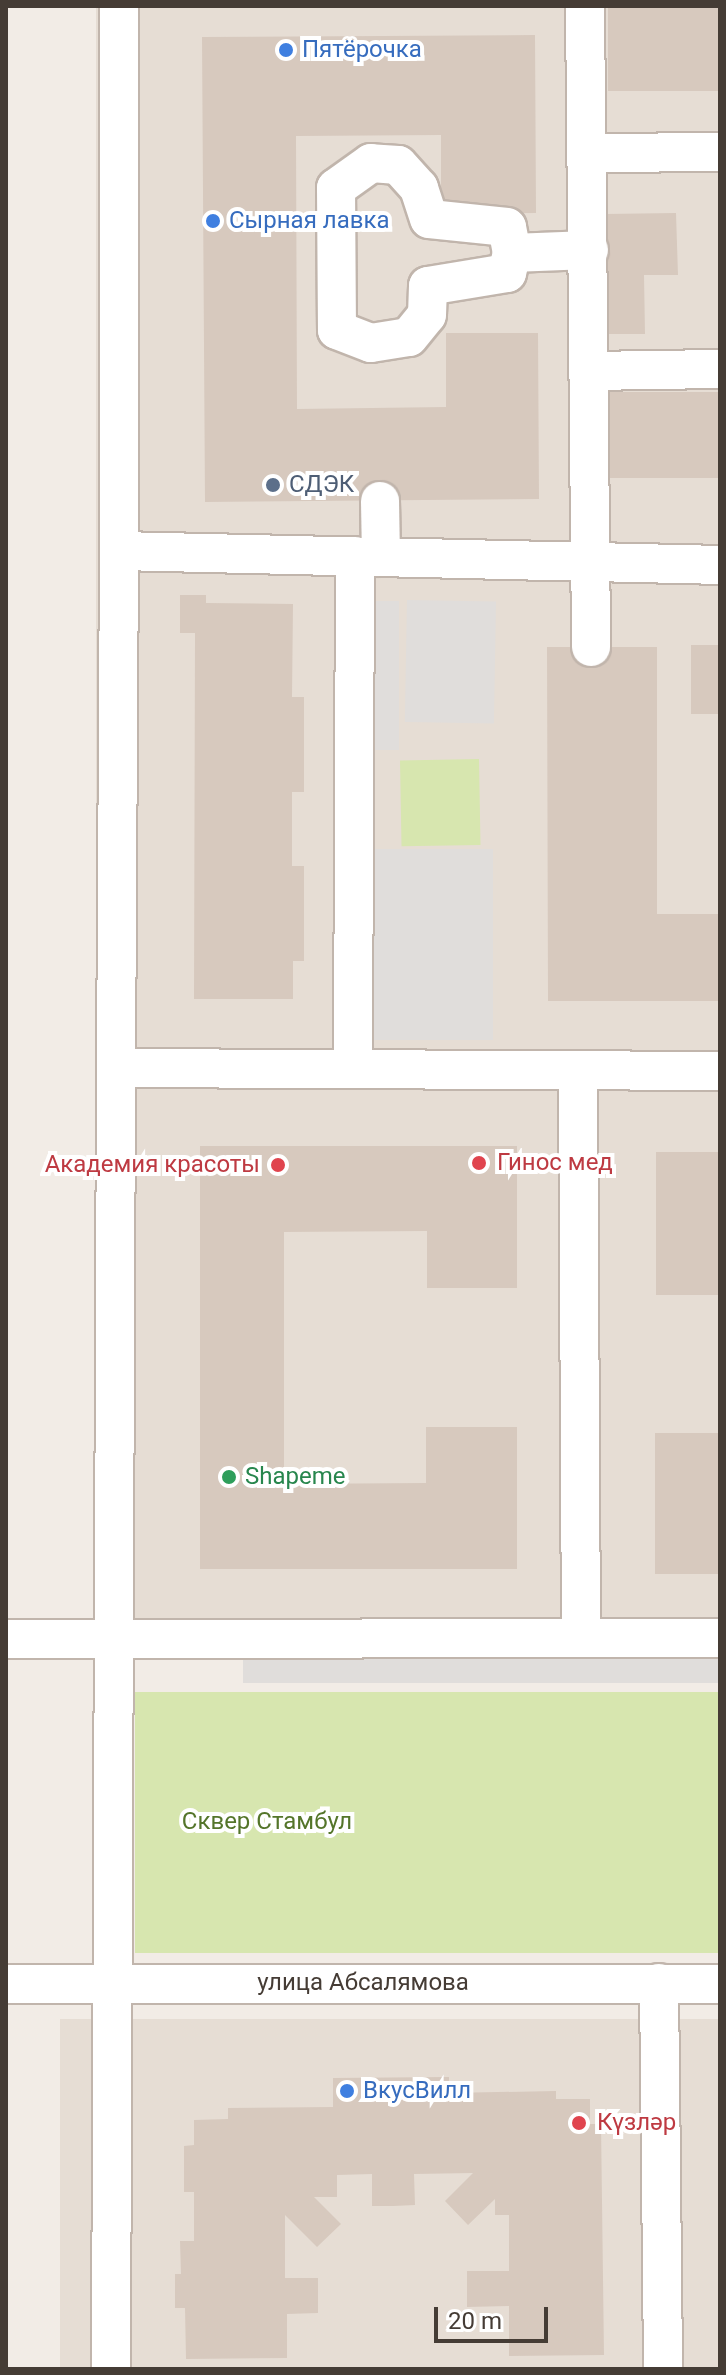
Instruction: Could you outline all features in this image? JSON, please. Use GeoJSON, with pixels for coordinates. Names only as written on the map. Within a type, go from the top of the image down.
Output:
{"type":"FeatureCollection","features":[{"type":"Feature","properties":{"kind":"street"},"geometry":{"type":"LineString","coordinates":[[111,2369],[119,6]]}},
{"type":"Feature","properties":{"kind":"street"},"geometry":{"type":"LineString","coordinates":[[585,6],[591,647]]}},
{"type":"Feature","properties":{"kind":"street"},"geometry":{"type":"LineString","coordinates":[[588,153],[720,152]]}},
{"type":"Feature","properties":{"kind":"street"},"geometry":{"type":"LineString","coordinates":[[371,163],[398,165],[419,188],[429,219],[507,227],[512,253],[507,273],[428,286],[427,315],[409,337],[371,343],[337,330],[336,188],[371,163]]}},
{"type":"Feature","properties":{"kind":"street"},"geometry":{"type":"LineString","coordinates":[[512,253],[589,250]]}},
{"type":"Feature","properties":{"kind":"street"},"geometry":{"type":"LineString","coordinates":[[590,371],[720,369]]}},
{"type":"Feature","properties":{"kind":"street"},"geometry":{"type":"LineString","coordinates":[[353,1069],[368,557],[380,501]]}},
{"type":"Feature","properties":{"kind":"street"},"geometry":{"type":"LineString","coordinates":[[119,551],[720,565]]}},
{"type":"Feature","properties":{"kind":"street"},"geometry":{"type":"LineString","coordinates":[[116,1068],[720,1071]]}},
{"type":"Feature","properties":{"kind":"street"},"geometry":{"type":"LineString","coordinates":[[578,1070],[581,1638]]}},
{"type":"Feature","properties":{"kind":"street"},"geometry":{"type":"LineString","coordinates":[[6,1639],[720,1638]]}},
{"type":"Feature","properties":{"kind":"street"},"geometry":{"type":"LineString","coordinates":[[659,1983],[663,2369]]}},
{"type":"Feature","properties":{"kind":"street","name":"улица Абсалямова"},"geometry":{"type":"LineString","coordinates":[[6,1984],[720,1984]]}},
{"type":"Feature","properties":{"kind":"shaded area"},"geometry":{"type":"Polygon","coordinates":[[[96,6],[720,6],[720,1619],[96,1619],[96,6]]]}},
{"type":"Feature","properties":{"kind":"shaded area"},"geometry":{"type":"Polygon","coordinates":[[[407,600],[496,602],[494,724],[405,722],[407,600]]]}},
{"type":"Feature","properties":{"kind":"shaded area"},"geometry":{"type":"Polygon","coordinates":[[[368,601],[399,601],[399,750],[368,750],[368,601]]]}},
{"type":"Feature","properties":{"kind":"shaded area"},"geometry":{"type":"Polygon","coordinates":[[[367,849],[493,849],[493,1040],[367,1040],[367,849]]]}},
{"type":"Feature","properties":{"kind":"shaded area"},"geometry":{"type":"Polygon","coordinates":[[[243,1638],[720,1638],[720,1683],[243,1683],[243,1638]]]}},
{"type":"Feature","properties":{"kind":"shaded area"},"geometry":{"type":"Polygon","coordinates":[[[60,2019],[720,2019],[720,2369],[60,2369],[60,2019]]]}},
{"type":"Feature","properties":{"kind":"green space"},"geometry":{"type":"Polygon","coordinates":[[[479,759],[481,845],[402,846],[400,760],[479,759]]]}},
{"type":"Feature","properties":{"kind":"green space","name":"Сквер Стамбул"},"geometry":{"type":"Polygon","coordinates":[[[135,1692],[720,1692],[720,1953],[135,1953],[135,1692]]]}},
{"type":"Feature","properties":{"kind":"building"},"geometry":{"type":"Polygon","coordinates":[[[608,6],[720,6],[720,91],[608,91],[608,6]]]}},
{"type":"Feature","properties":{"kind":"building"},"geometry":{"type":"Polygon","coordinates":[[[535,35],[536,213],[441,214],[441,135],[296,136],[297,409],[446,407],[446,333],[538,333],[539,499],[205,502],[202,37],[535,35]]]}},
{"type":"Feature","properties":{"kind":"building"},"geometry":{"type":"Polygon","coordinates":[[[676,213],[678,275],[644,275],[645,334],[608,334],[605,214],[676,213]]]}},
{"type":"Feature","properties":{"kind":"building"},"geometry":{"type":"Polygon","coordinates":[[[608,392],[720,392],[720,478],[608,478],[608,392]]]}},
{"type":"Feature","properties":{"kind":"building"},"geometry":{"type":"Polygon","coordinates":[[[180,595],[206,595],[206,603],[293,604],[292,697],[304,697],[304,792],[292,792],[292,866],[304,866],[304,961],[293,961],[293,999],[194,999],[195,633],[180,633],[180,595]]]}},
{"type":"Feature","properties":{"kind":"building"},"geometry":{"type":"Polygon","coordinates":[[[691,645],[720,645],[720,714],[691,714],[691,645]]]}},
{"type":"Feature","properties":{"kind":"building"},"geometry":{"type":"Polygon","coordinates":[[[547,647],[657,647],[657,914],[720,914],[720,1001],[548,1001],[547,647]]]}},
{"type":"Feature","properties":{"kind":"building"},"geometry":{"type":"Polygon","coordinates":[[[200,1146],[517,1146],[517,1288],[427,1288],[427,1231],[284,1232],[284,1484],[426,1483],[426,1427],[517,1427],[517,1569],[200,1569],[200,1146]]]}},
{"type":"Feature","properties":{"kind":"building"},"geometry":{"type":"Polygon","coordinates":[[[656,1152],[720,1152],[720,1295],[656,1295],[656,1152]]]}},
{"type":"Feature","properties":{"kind":"building"},"geometry":{"type":"Polygon","coordinates":[[[655,1433],[720,1433],[720,1574],[655,1574],[655,1433]]]}},
{"type":"Feature","properties":{"kind":"building"},"geometry":{"type":"Polygon","coordinates":[[[449,2077],[449,2093],[556,2091],[556,2099],[590,2099],[590,2124],[601,2124],[604,2355],[509,2356],[509,2306],[467,2307],[467,2271],[509,2271],[509,2215],[495,2215],[495,2199],[468,2225],[445,2201],[473,2173],[414,2174],[415,2205],[393,2206],[372,2206],[372,2174],[337,2175],[337,2197],[314,2197],[341,2224],[317,2247],[285,2215],[285,2278],[318,2278],[318,2313],[287,2314],[287,2358],[186,2359],[185,2308],[175,2308],[175,2274],[181,2274],[180,2241],[194,2241],[194,2192],[184,2192],[184,2146],[194,2145],[194,2120],[228,2119],[228,2108],[333,2107],[333,2078],[449,2077]]]}},
{"type":"Feature","properties":{"kind":"place","name":"Пятёрочка"},"geometry":{"type":"Point","coordinates":[286,50]}},
{"type":"Feature","properties":{"kind":"place","name":"Сырная лавка"},"geometry":{"type":"Point","coordinates":[213,221]}},
{"type":"Feature","properties":{"kind":"place","name":"СДЭК"},"geometry":{"type":"Point","coordinates":[273,485]}},
{"type":"Feature","properties":{"kind":"place","name":"Гинос мед"},"geometry":{"type":"Point","coordinates":[479,1163]}},
{"type":"Feature","properties":{"kind":"place","name":"Академия красоты"},"geometry":{"type":"Point","coordinates":[278,1165]}},
{"type":"Feature","properties":{"kind":"place","name":"Shapeme"},"geometry":{"type":"Point","coordinates":[229,1477]}},
{"type":"Feature","properties":{"kind":"place","name":"ВкусВилл"},"geometry":{"type":"Point","coordinates":[347,2091]}},
{"type":"Feature","properties":{"kind":"place","name":"Күзләр"},"geometry":{"type":"Point","coordinates":[579,2123]}}]}
